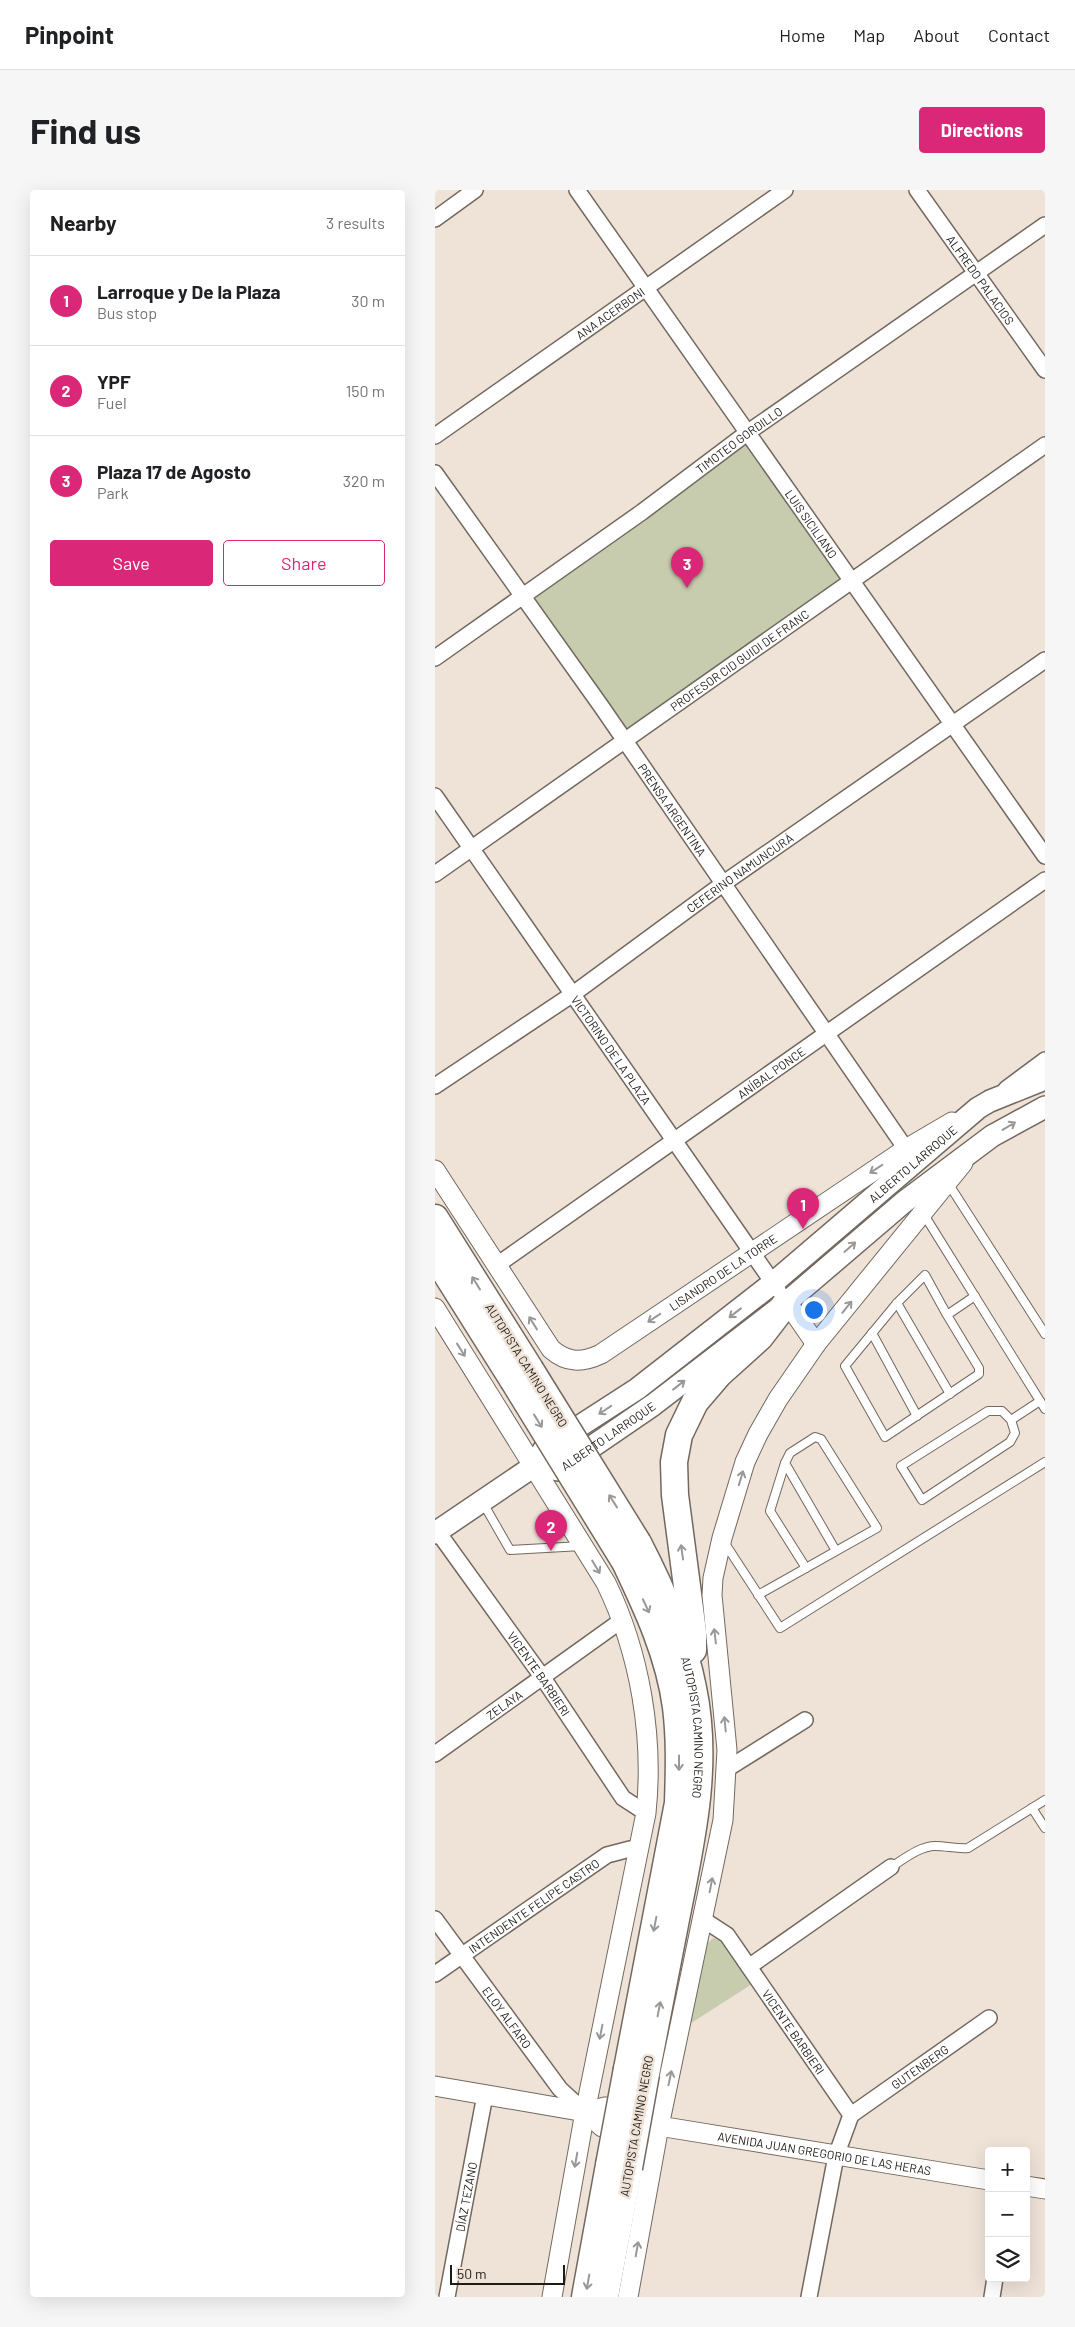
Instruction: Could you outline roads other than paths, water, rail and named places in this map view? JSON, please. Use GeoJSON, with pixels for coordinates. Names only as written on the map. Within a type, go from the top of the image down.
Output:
{"type":"FeatureCollection","features":[{"type":"Feature","properties":{"kind":"highway","name":"AUTOPISTA CAMINO NEGRO"},"geometry":{"type":"LineString","coordinates":[[435,1218],[521,1374],[631,1552],[658,1581],[676,1627],[693,1688],[699,1766],[697,1806],[636,2071]]}},
{"type":"Feature","properties":{"kind":"highway","name":"AUTOPISTA CAMINO NEGRO"},"geometry":{"type":"LineString","coordinates":[[435,1256],[521,1374]]}},
{"type":"Feature","properties":{"kind":"highway"},"geometry":{"type":"LineString","coordinates":[[693,1688],[693,1632],[675,1495],[674,1462],[679,1435],[695,1402],[719,1374],[759,1337],[780,1292]]}},
{"type":"Feature","properties":{"kind":"highway","name":"AUTOPISTA CAMINO NEGRO"},"geometry":{"type":"LineString","coordinates":[[605,2297],[619,2166],[636,2071],[678,1803],[679,1760],[676,1707],[664,1653],[648,1610],[631,1552]]}},
{"type":"Feature","properties":{"kind":"highway","name":"AUTOPISTA CAMINO NEGRO"},"geometry":{"type":"LineString","coordinates":[[585,2297],[619,2166]]}},
{"type":"Feature","properties":{"kind":"main road","name":"ALBERTO LARROQUE"},"geometry":{"type":"LineString","coordinates":[[535,1466],[558,1470],[653,1405],[780,1292],[984,1105],[1045,1078]]}},
{"type":"Feature","properties":{"kind":"main road","name":"ALBERTO LARROQUE"},"geometry":{"type":"LineString","coordinates":[[780,1292],[993,1136],[1045,1107]]}},
{"type":"Feature","properties":{"kind":"main road"},"geometry":{"type":"LineString","coordinates":[[436,1531],[535,1466]]}},
{"type":"Feature","properties":{"kind":"street"},"geometry":{"type":"LineString","coordinates":[[435,219],[475,190]]}},
{"type":"Feature","properties":{"kind":"street","name":"LUIS SICILIANO"},"geometry":{"type":"LineString","coordinates":[[577,190],[1045,856]]}},
{"type":"Feature","properties":{"kind":"street","name":"ANA ACERBONI"},"geometry":{"type":"LineString","coordinates":[[435,436],[785,190]]}},
{"type":"Feature","properties":{"kind":"street","name":"ALFREDO PALACIOS"},"geometry":{"type":"LineString","coordinates":[[917,190],[1045,370]]}},
{"type":"Feature","properties":{"kind":"street","name":"TIMOTEO GORDILLO"},"geometry":{"type":"LineString","coordinates":[[435,658],[643,512],[747,433],[1045,225]]}},
{"type":"Feature","properties":{"kind":"street","name":"PROFESOR CID GUIDI DE FRANC"},"geometry":{"type":"LineString","coordinates":[[435,874],[1045,444]]}},
{"type":"Feature","properties":{"kind":"street","name":"PRENSA ARGENTINA"},"geometry":{"type":"LineString","coordinates":[[435,473],[625,740],[906,1149]]}},
{"type":"Feature","properties":{"kind":"street","name":"CEFERINO NAMUNCURÁ"},"geometry":{"type":"LineString","coordinates":[[435,1086],[573,994],[724,883],[1045,660]]}},
{"type":"Feature","properties":{"kind":"street","name":"VICTORINO DE LA PLAZA"},"geometry":{"type":"LineString","coordinates":[[435,796],[780,1292]]}},
{"type":"Feature","properties":{"kind":"street","name":"ANÍBAL PONCE"},"geometry":{"type":"LineString","coordinates":[[497,1265],[1045,880]]}},
{"type":"Feature","properties":{"kind":"street","name":"LISANDRO DE LA TORRE"},"geometry":{"type":"LineString","coordinates":[[497,1265],[551,1349],[575,1362],[585,1361],[601,1354],[906,1149],[984,1105],[1045,1060]]}},
{"type":"Feature","properties":{"kind":"street"},"geometry":{"type":"LineString","coordinates":[[628,2297],[659,2126],[704,1920],[723,1820],[727,1770],[725,1728],[712,1595],[713,1578],[722,1538],[745,1462],[778,1399],[816,1344],[975,1149]]}},
{"type":"Feature","properties":{"kind":"street"},"geometry":{"type":"LineString","coordinates":[[435,1170],[497,1265]]}},
{"type":"Feature","properties":{"kind":"street"},"geometry":{"type":"LineString","coordinates":[[780,1292],[816,1344]]}},
{"type":"Feature","properties":{"kind":"street"},"geometry":{"type":"LineString","coordinates":[[436,1310],[607,1584],[622,1620],[631,1650],[645,1723],[649,1766],[646,1812],[585,2112],[552,2297]]}},
{"type":"Feature","properties":{"kind":"street","name":"VICENTE BARBIERI"},"geometry":{"type":"LineString","coordinates":[[436,1531],[543,1678],[623,1798],[646,1812]]}},
{"type":"Feature","properties":{"kind":"street","name":"ZELAYA"},"geometry":{"type":"LineString","coordinates":[[435,1754],[622,1620]]}},
{"type":"Feature","properties":{"kind":"street"},"geometry":{"type":"LineString","coordinates":[[727,1770],[805,1720]]}},
{"type":"Feature","properties":{"kind":"street","name":"INTENDENTE FELIPE CASTRO"},"geometry":{"type":"LineString","coordinates":[[435,1974],[607,1855],[638,1850]]}},
{"type":"Feature","properties":{"kind":"street"},"geometry":{"type":"LineString","coordinates":[[750,1966],[891,1867]]}},
{"type":"Feature","properties":{"kind":"street","name":"ELOY ALFARO"},"geometry":{"type":"LineString","coordinates":[[435,1919],[460,1956],[560,2089],[585,2112]]}},
{"type":"Feature","properties":{"kind":"street","name":"VICENTE BARBIERI"},"geometry":{"type":"LineString","coordinates":[[704,1920],[727,1935],[851,2115]]}},
{"type":"Feature","properties":{"kind":"street","name":"GUTENBERG"},"geometry":{"type":"LineString","coordinates":[[851,2115],[989,2018]]}},
{"type":"Feature","properties":{"kind":"street","name":"AVENIDA JUAN GREGORIO DE LAS HERAS"},"geometry":{"type":"LineString","coordinates":[[435,2086],[585,2112],[605,2107],[645,2113],[659,2126],[985,2179]]}},
{"type":"Feature","properties":{"kind":"street","name":"DÍAZ TEZANO"},"geometry":{"type":"LineString","coordinates":[[447,2297],[485,2095]]}},
{"type":"Feature","properties":{"kind":"street"},"geometry":{"type":"LineString","coordinates":[[809,2297],[836,2156],[851,2115]]}},
{"type":"Feature","properties":{"kind":"street"},"geometry":{"type":"LineString","coordinates":[[1030,2187],[1045,2189]]}},
{"type":"Feature","properties":{"kind":"street"},"geometry":{"type":"LineString","coordinates":[[991,2297],[994,2282]]}},
{"type":"Feature","properties":{"kind":"lane"},"geometry":{"type":"LineString","coordinates":[[947,1183],[1045,1333]]}},
{"type":"Feature","properties":{"kind":"lane"},"geometry":{"type":"LineString","coordinates":[[923,1213],[1045,1409]]}},
{"type":"Feature","properties":{"kind":"lane"},"geometry":{"type":"LineString","coordinates":[[925,1276],[947,1315],[979,1368],[979,1374],[885,1437],[845,1366],[897,1303],[925,1276]]}},
{"type":"Feature","properties":{"kind":"lane"},"geometry":{"type":"LineString","coordinates":[[947,1315],[975,1296]]}},
{"type":"Feature","properties":{"kind":"lane"},"geometry":{"type":"LineString","coordinates":[[897,1303],[950,1394]]}},
{"type":"Feature","properties":{"kind":"lane"},"geometry":{"type":"LineString","coordinates":[[872,1333],[917,1416]]}},
{"type":"Feature","properties":{"kind":"lane"},"geometry":{"type":"LineString","coordinates":[[1011,1420],[1040,1401]]}},
{"type":"Feature","properties":{"kind":"lane"},"geometry":{"type":"LineString","coordinates":[[988,1411],[1001,1411],[1011,1420],[1015,1433],[1010,1442],[922,1500],[901,1466],[988,1411]]}},
{"type":"Feature","properties":{"kind":"lane"},"geometry":{"type":"LineString","coordinates":[[759,1595],[877,1528],[821,1439],[815,1437],[790,1453],[770,1511],[806,1568]]}},
{"type":"Feature","properties":{"kind":"lane"},"geometry":{"type":"LineString","coordinates":[[722,1538],[780,1628],[1045,1462]]}},
{"type":"Feature","properties":{"kind":"lane"},"geometry":{"type":"LineString","coordinates":[[785,1463],[836,1551]]}},
{"type":"Feature","properties":{"kind":"lane"},"geometry":{"type":"LineString","coordinates":[[482,1501],[510,1550],[584,1546]]}},
{"type":"Feature","properties":{"kind":"lane"},"geometry":{"type":"LineString","coordinates":[[891,1867],[925,1848],[936,1846],[957,1849],[968,1848],[1045,1800]]}},
{"type":"Feature","properties":{"kind":"lane"},"geometry":{"type":"LineString","coordinates":[[1032,1808],[1045,1828]]}},
{"type":"Feature","properties":{"kind":"place","name":"Plaza 17 de Agosto"},"geometry":{"type":"Point","coordinates":[687,588]}},
{"type":"Feature","properties":{"kind":"place","name":"Larroque y De la Plaza"},"geometry":{"type":"Point","coordinates":[803,1229]}},
{"type":"Feature","properties":{"kind":"place","name":"YPF"},"geometry":{"type":"Point","coordinates":[551,1551]}}]}
